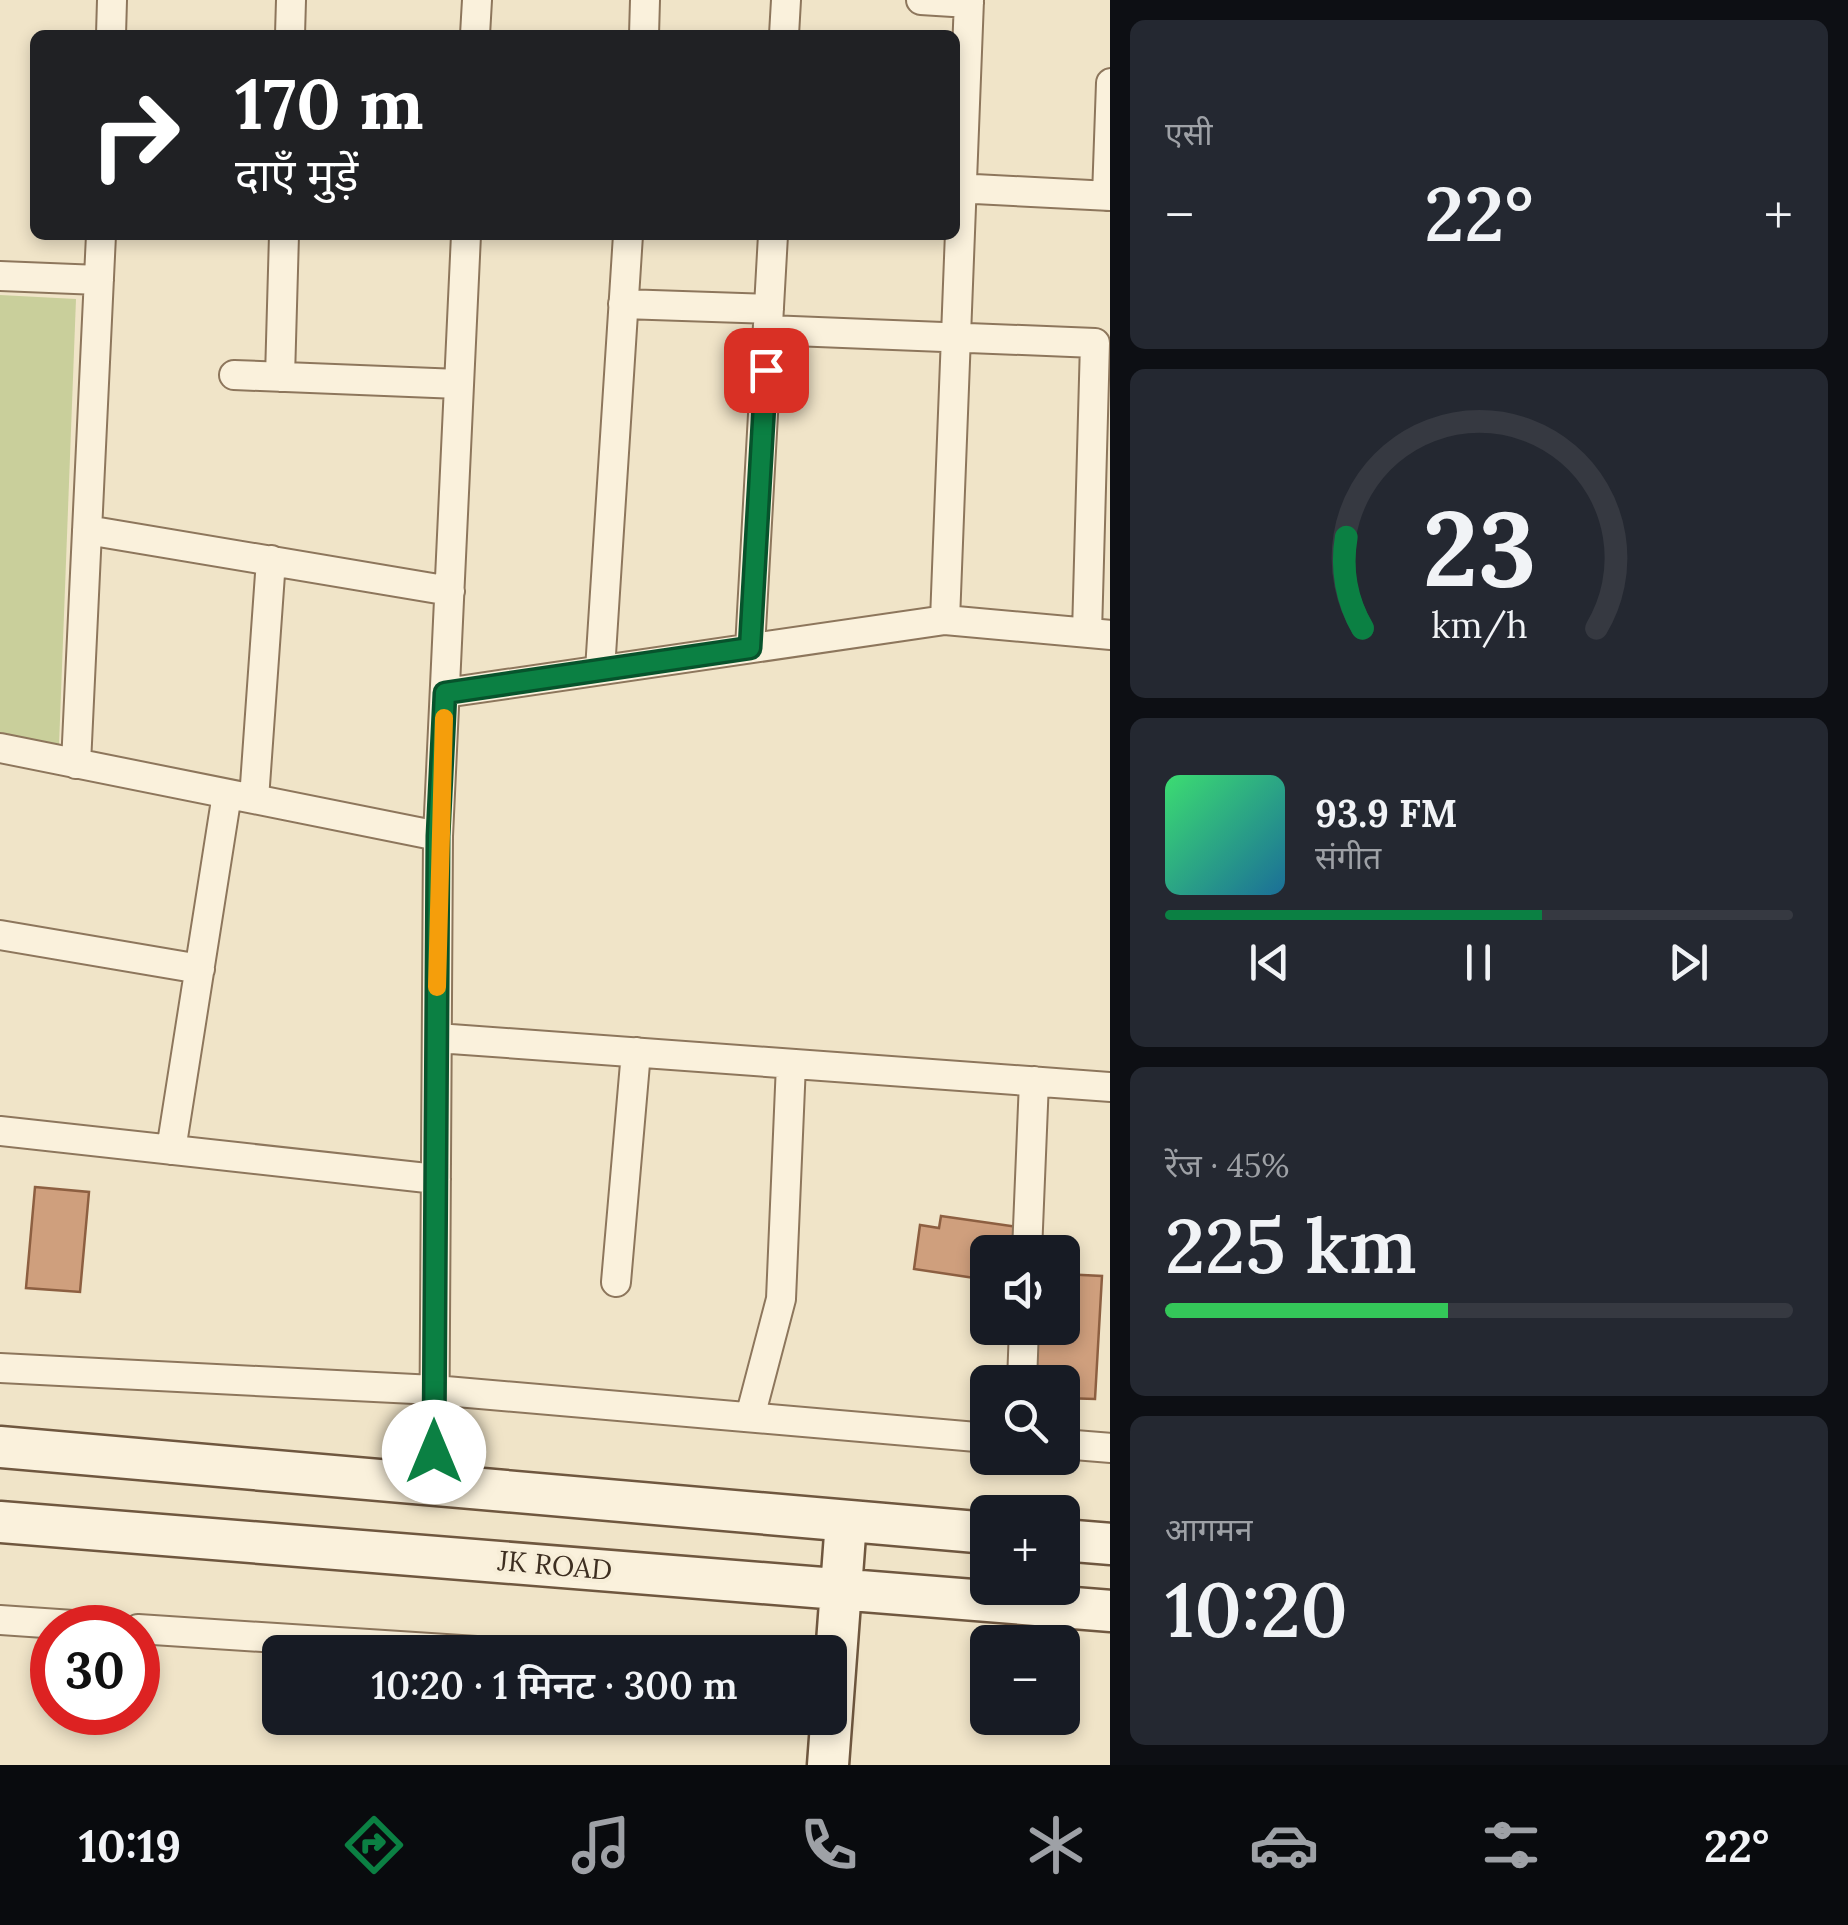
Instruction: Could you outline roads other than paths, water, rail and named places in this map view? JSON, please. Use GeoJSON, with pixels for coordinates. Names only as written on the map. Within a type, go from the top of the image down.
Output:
{"type":"FeatureCollection","features":[{"type":"Feature","properties":{"kind":"street"},"geometry":{"type":"LineString","coordinates":[[110,30],[112,0]]}},
{"type":"Feature","properties":{"kind":"street"},"geometry":{"type":"LineString","coordinates":[[290,30],[292,0]]}},
{"type":"Feature","properties":{"kind":"street"},"geometry":{"type":"LineString","coordinates":[[476,30],[477,0]]}},
{"type":"Feature","properties":{"kind":"street"},"geometry":{"type":"LineString","coordinates":[[644,30],[645,0]]}},
{"type":"Feature","properties":{"kind":"street"},"geometry":{"type":"LineString","coordinates":[[784,30],[786,0]]}},
{"type":"Feature","properties":{"kind":"street"},"geometry":{"type":"LineString","coordinates":[[922,0],[969,1],[960,154]]}},
{"type":"Feature","properties":{"kind":"street"},"geometry":{"type":"LineString","coordinates":[[960,188],[1108,196],[1110,84]]}},
{"type":"Feature","properties":{"kind":"street"},"geometry":{"type":"LineString","coordinates":[[76,764],[101,240]]}},
{"type":"Feature","properties":{"kind":"street"},"geometry":{"type":"LineString","coordinates":[[280,377],[284,240]]}},
{"type":"Feature","properties":{"kind":"street"},"geometry":{"type":"LineString","coordinates":[[434,1484],[438,836],[466,240]]}},
{"type":"Feature","properties":{"kind":"street"},"geometry":{"type":"LineString","coordinates":[[600,670],[628,240]]}},
{"type":"Feature","properties":{"kind":"street"},"geometry":{"type":"LineString","coordinates":[[750,648],[773,240]]}},
{"type":"Feature","properties":{"kind":"street"},"geometry":{"type":"LineString","coordinates":[[945,620],[957,240]]}},
{"type":"Feature","properties":{"kind":"street"},"geometry":{"type":"LineString","coordinates":[[0,276],[99,280]]}},
{"type":"Feature","properties":{"kind":"street"},"geometry":{"type":"LineString","coordinates":[[445,693],[945,620],[1099,634],[1096,343],[956,337],[623,304]]}},
{"type":"Feature","properties":{"kind":"street"},"geometry":{"type":"LineString","coordinates":[[234,375],[459,384]]}},
{"type":"Feature","properties":{"kind":"street"},"geometry":{"type":"LineString","coordinates":[[87,530],[450,591]]}},
{"type":"Feature","properties":{"kind":"street"},"geometry":{"type":"LineString","coordinates":[[171,1150],[200,969],[241,797],[271,560]]}},
{"type":"Feature","properties":{"kind":"street"},"geometry":{"type":"LineString","coordinates":[[0,748],[438,836]]}},
{"type":"Feature","properties":{"kind":"street"},"geometry":{"type":"LineString","coordinates":[[1,942],[200,969]]}},
{"type":"Feature","properties":{"kind":"street"},"geometry":{"type":"LineString","coordinates":[[437,1038],[1110,1087]]}},
{"type":"Feature","properties":{"kind":"street"},"geometry":{"type":"LineString","coordinates":[[616,1282],[636,1052]]}},
{"type":"Feature","properties":{"kind":"street"},"geometry":{"type":"LineString","coordinates":[[750,1417],[781,1299],[791,1064]]}},
{"type":"Feature","properties":{"kind":"street"},"geometry":{"type":"LineString","coordinates":[[1028,1235],[1034,1081]]}},
{"type":"Feature","properties":{"kind":"street"},"geometry":{"type":"LineString","coordinates":[[0,1131],[436,1178]]}},
{"type":"Feature","properties":{"kind":"street"},"geometry":{"type":"LineString","coordinates":[[0,1368],[434,1390],[970,1436]]}},
{"type":"Feature","properties":{"kind":"street"},"geometry":{"type":"LineString","coordinates":[[0,1446],[970,1531]]}},
{"type":"Feature","properties":{"kind":"street"},"geometry":{"type":"LineString","coordinates":[[1080,1446],[1110,1448]]}},
{"type":"Feature","properties":{"kind":"street"},"geometry":{"type":"LineString","coordinates":[[835,1635],[846,1520]]}},
{"type":"Feature","properties":{"kind":"street","name":"JK ROAD"},"geometry":{"type":"LineString","coordinates":[[0,1522],[1110,1612]]}},
{"type":"Feature","properties":{"kind":"street"},"geometry":{"type":"LineString","coordinates":[[1080,1542],[1110,1544]]}},
{"type":"Feature","properties":{"kind":"street"},"geometry":{"type":"LineString","coordinates":[[0,1620],[30,1622]]}},
{"type":"Feature","properties":{"kind":"street"},"geometry":{"type":"LineString","coordinates":[[160,1630],[262,1637]]}},
{"type":"Feature","properties":{"kind":"street"},"geometry":{"type":"LineString","coordinates":[[828,1765],[829,1735]]}}]}
